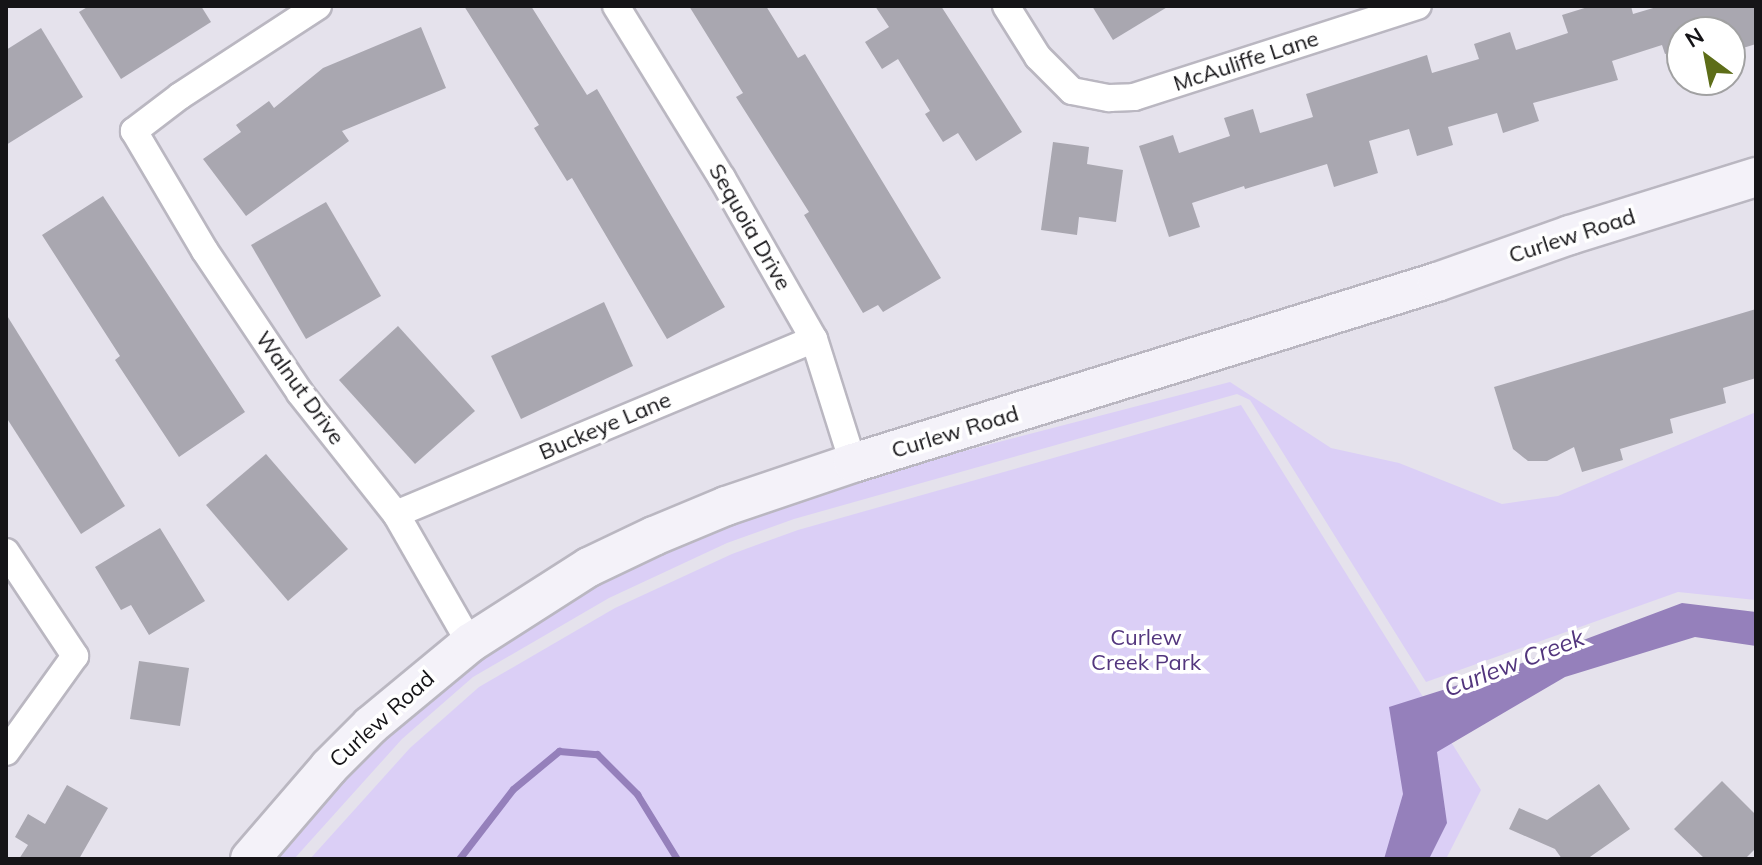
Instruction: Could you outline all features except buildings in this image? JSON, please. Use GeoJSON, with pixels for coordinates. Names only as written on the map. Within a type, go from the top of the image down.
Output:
{"type":"FeatureCollection","features":[{"type":"Feature","properties":{"kind":"main road","name":"Curlew Road"},"geometry":{"type":"LineString","coordinates":[[250,859],[350,746],[470,643],[589,567],[654,536],[726,506],[853,463],[1422,286],[1570,235],[1756,177]]}},
{"type":"Feature","properties":{"kind":"street","name":"Walnut Drive"},"geometry":{"type":"LineString","coordinates":[[318,6],[180,96],[134,131],[205,251],[300,393],[396,514],[470,643]]}},
{"type":"Feature","properties":{"kind":"street","name":"Sequoia Drive"},"geometry":{"type":"LineString","coordinates":[[616,6],[714,164],[814,339],[853,463]]}},
{"type":"Feature","properties":{"kind":"street","name":"McAuliffe Lane"},"geometry":{"type":"LineString","coordinates":[[1006,6],[1038,57],[1072,91],[1109,98],[1134,97],[1379,12],[1418,6]]}},
{"type":"Feature","properties":{"kind":"street","name":"Buckeye Lane"},"geometry":{"type":"LineString","coordinates":[[396,514],[814,339]]}},
{"type":"Feature","properties":{"kind":"street"},"geometry":{"type":"LineString","coordinates":[[6,552],[75,656],[6,752]]}},
{"type":"Feature","properties":{"kind":"green space"},"geometry":{"type":"Polygon","coordinates":[[[1230,382],[1331,448],[1399,463],[1502,504],[1558,496],[1756,412],[1756,600],[1678,592],[1426,682],[1250,400],[1237,394],[794,519],[727,543],[609,598],[473,677],[402,739],[294,859],[267,859],[405,711],[531,619],[659,548],[826,487],[1230,382]]]}},
{"type":"Feature","properties":{"kind":"green space","name":"Curlew Creek Park"},"geometry":{"type":"Polygon","coordinates":[[[1241,405],[1481,790],[1446,859],[310,859],[410,748],[479,687],[615,608],[732,554],[798,530],[1241,405]]]}},
{"type":"Feature","properties":{"kind":"shaded area"},"geometry":{"type":"Polygon","coordinates":[[[1682,603],[1756,612],[1756,646],[1695,637],[1565,677],[1437,752],[1447,823],[1429,859],[1384,859],[1403,794],[1389,707],[1490,675],[1682,603]]]}},
{"type":"Feature","properties":{"kind":"waterway"},"geometry":{"type":"LineString","coordinates":[[459,859],[513,789],[559,751],[597,754],[637,794],[677,859]]}},
{"type":"Feature","properties":{"kind":"water label","name":"Curlew Creek"},"geometry":{"type":"Point","coordinates":[1514,663]}}]}
